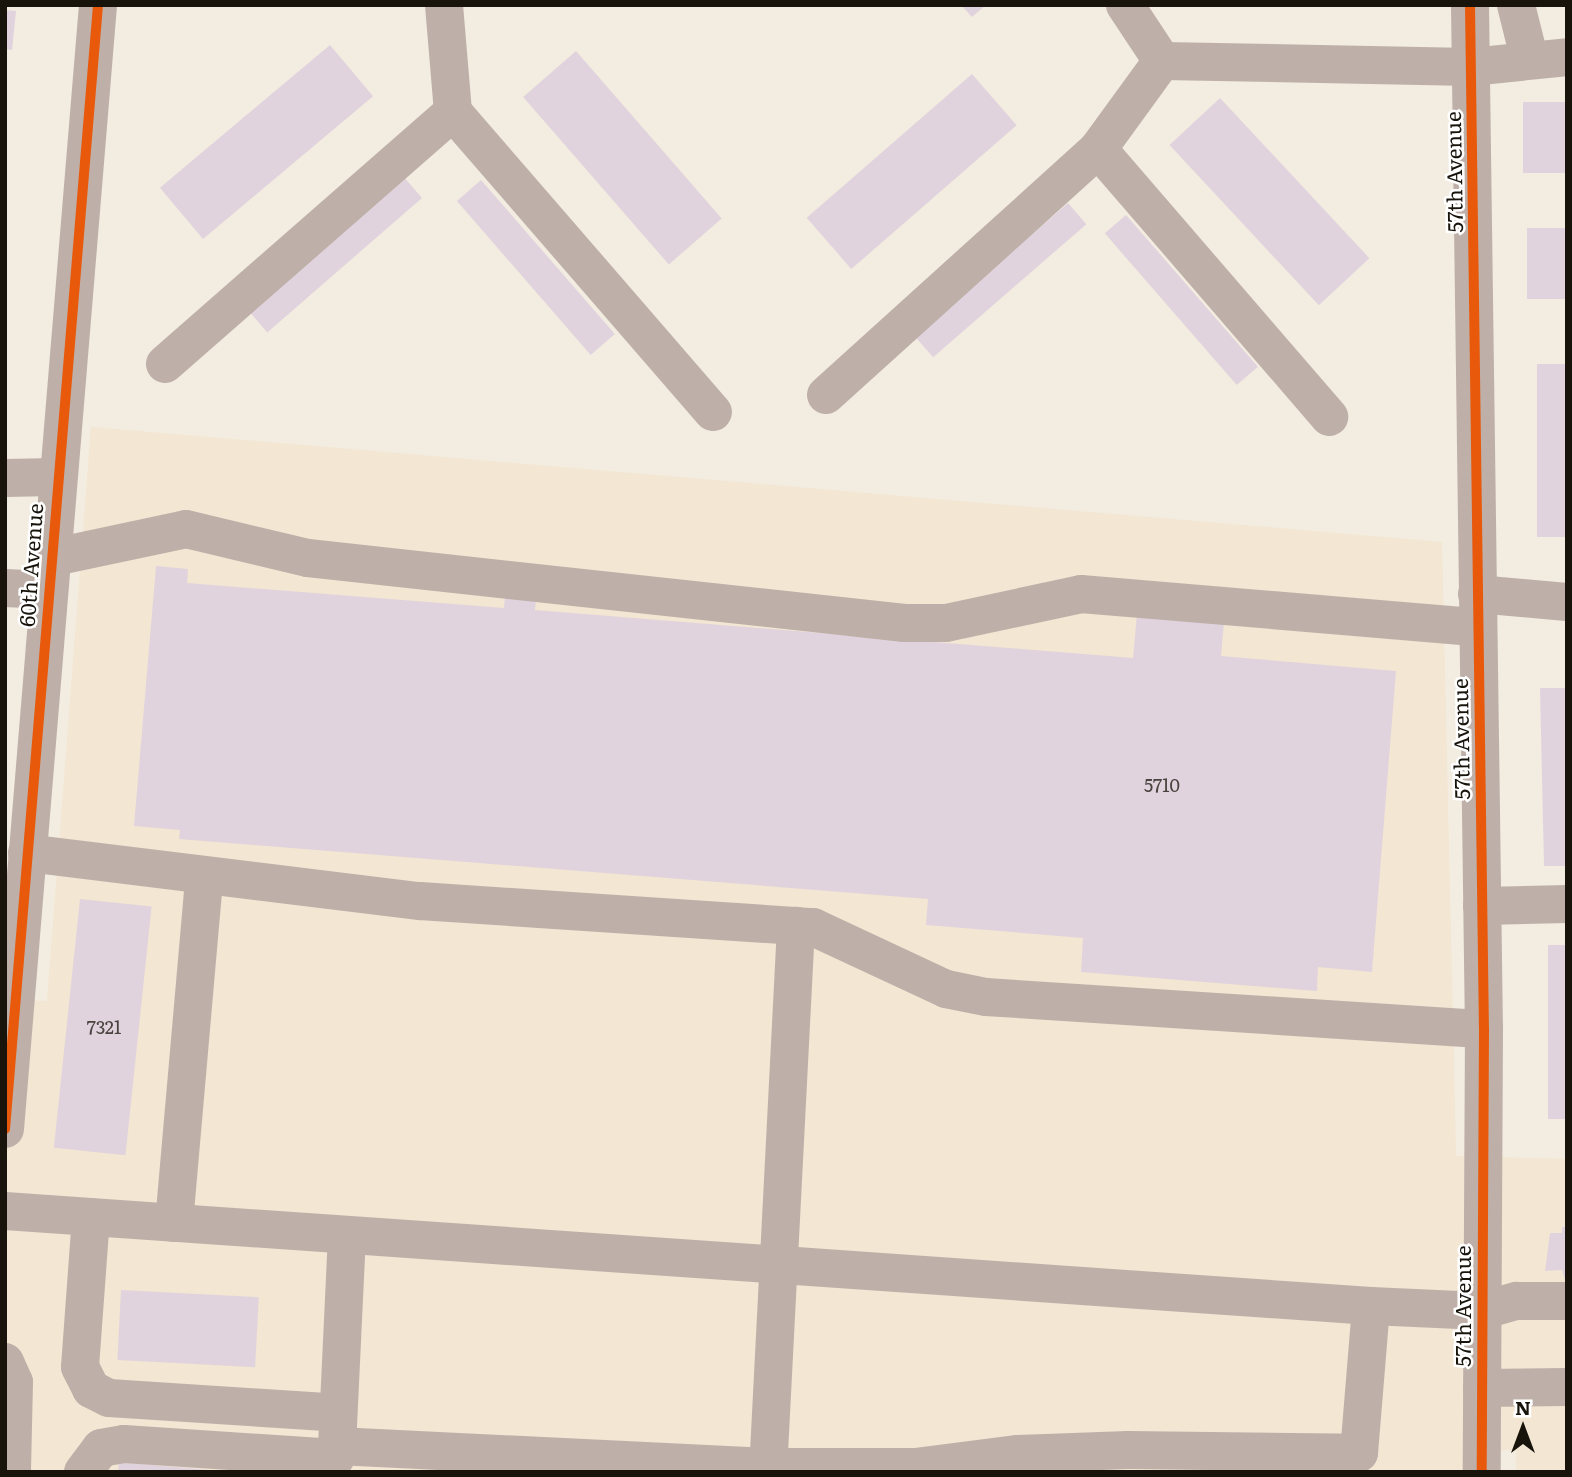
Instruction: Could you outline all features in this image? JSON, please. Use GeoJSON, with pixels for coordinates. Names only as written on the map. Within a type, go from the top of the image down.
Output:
{"type":"FeatureCollection","features":[{"type":"Feature","properties":{"kind":"street","name":"60th Avenue"},"geometry":{"type":"LineString","coordinates":[[5,1129],[13,943],[27,853],[56,477],[98,5]]}},
{"type":"Feature","properties":{"kind":"street"},"geometry":{"type":"LineString","coordinates":[[444,5],[453,112],[713,412]]}},
{"type":"Feature","properties":{"kind":"street"},"geometry":{"type":"LineString","coordinates":[[1125,5],[1162,61]]}},
{"type":"Feature","properties":{"kind":"street","name":"57th Avenue"},"geometry":{"type":"LineString","coordinates":[[1471,5],[1484,1029],[1482,1472]]}},
{"type":"Feature","properties":{"kind":"street"},"geometry":{"type":"LineString","coordinates":[[1516,5],[1529,57]]}},
{"type":"Feature","properties":{"kind":"street"},"geometry":{"type":"LineString","coordinates":[[1162,61],[1471,66],[1529,57],[1567,57]]}},
{"type":"Feature","properties":{"kind":"street"},"geometry":{"type":"LineString","coordinates":[[826,394],[1098,149],[1162,61]]}},
{"type":"Feature","properties":{"kind":"street"},"geometry":{"type":"LineString","coordinates":[[165,364],[453,112]]}},
{"type":"Feature","properties":{"kind":"street"},"geometry":{"type":"LineString","coordinates":[[1098,149],[1329,416]]}},
{"type":"Feature","properties":{"kind":"street"},"geometry":{"type":"LineString","coordinates":[[5,478],[56,477]]}},
{"type":"Feature","properties":{"kind":"street"},"geometry":{"type":"LineString","coordinates":[[5,588],[186,529],[307,558],[904,623],[979,618],[1081,594],[1477,610],[1567,602]]}},
{"type":"Feature","properties":{"kind":"street"},"geometry":{"type":"LineString","coordinates":[[27,853],[204,879],[813,928],[946,989],[986,997],[1484,1029]]}},
{"type":"Feature","properties":{"kind":"street"},"geometry":{"type":"LineString","coordinates":[[174,1223],[204,879]]}},
{"type":"Feature","properties":{"kind":"street"},"geometry":{"type":"LineString","coordinates":[[1482,906],[1567,904]]}},
{"type":"Feature","properties":{"kind":"street"},"geometry":{"type":"LineString","coordinates":[[768,1470],[796,926]]}},
{"type":"Feature","properties":{"kind":"street"},"geometry":{"type":"LineString","coordinates":[[5,1211],[1371,1306],[1481,1311],[1517,1301],[1567,1301]]}},
{"type":"Feature","properties":{"kind":"street"},"geometry":{"type":"LineString","coordinates":[[91,1217],[80,1367],[91,1389],[109,1398],[337,1447]]}},
{"type":"Feature","properties":{"kind":"street"},"geometry":{"type":"LineString","coordinates":[[337,1447],[346,1235]]}},
{"type":"Feature","properties":{"kind":"street"},"geometry":{"type":"LineString","coordinates":[[83,1472],[101,1447],[124,1444],[337,1447],[606,1466],[768,1470],[935,1468],[1127,1461],[1359,1462],[1371,1306]]}},
{"type":"Feature","properties":{"kind":"street"},"geometry":{"type":"LineString","coordinates":[[5,1362],[14,1382],[12,1472]]}},
{"type":"Feature","properties":{"kind":"street"},"geometry":{"type":"LineString","coordinates":[[1482,1388],[1567,1387]]}},
{"type":"Feature","properties":{"kind":"shaded area"},"geometry":{"type":"Polygon","coordinates":[[[91,427],[1442,542],[1456,1156],[1567,1159],[1567,1472],[1516,1472],[1516,1450],[1465,1451],[1464,1472],[5,1472],[5,1000],[47,1001],[91,427]]]}},
{"type":"Feature","properties":{"kind":"building"},"geometry":{"type":"Polygon","coordinates":[[[961,5],[986,5],[972,17],[961,5]]]}},
{"type":"Feature","properties":{"kind":"building"},"geometry":{"type":"Polygon","coordinates":[[[5,10],[16,11],[12,50],[5,49],[5,10]]]}},
{"type":"Feature","properties":{"kind":"building"},"geometry":{"type":"Polygon","coordinates":[[[330,45],[373,96],[203,239],[160,188],[330,45]]]}},
{"type":"Feature","properties":{"kind":"building"},"geometry":{"type":"Polygon","coordinates":[[[576,51],[722,219],[669,264],[523,97],[576,51]]]}},
{"type":"Feature","properties":{"kind":"building"},"geometry":{"type":"Polygon","coordinates":[[[972,74],[1017,125],[851,269],[807,218],[972,74]]]}},
{"type":"Feature","properties":{"kind":"building"},"geometry":{"type":"Polygon","coordinates":[[[1220,98],[1369,258],[1319,305],[1170,145],[1220,98]]]}},
{"type":"Feature","properties":{"kind":"building"},"geometry":{"type":"Polygon","coordinates":[[[1523,102],[1567,102],[1567,173],[1523,173],[1523,102]]]}},
{"type":"Feature","properties":{"kind":"building"},"geometry":{"type":"Polygon","coordinates":[[[403,176],[422,198],[267,332],[248,310],[403,176]]]}},
{"type":"Feature","properties":{"kind":"building"},"geometry":{"type":"Polygon","coordinates":[[[481,180],[615,334],[591,355],[457,201],[481,180]]]}},
{"type":"Feature","properties":{"kind":"building"},"geometry":{"type":"Polygon","coordinates":[[[1068,203],[1086,224],[933,357],[915,336],[1068,203]]]}},
{"type":"Feature","properties":{"kind":"building"},"geometry":{"type":"Polygon","coordinates":[[[1126,215],[1258,367],[1237,385],[1105,233],[1126,215]]]}},
{"type":"Feature","properties":{"kind":"building"},"geometry":{"type":"Polygon","coordinates":[[[1527,228],[1567,228],[1567,299],[1527,299],[1527,228]]]}},
{"type":"Feature","properties":{"kind":"building"},"geometry":{"type":"Polygon","coordinates":[[[1537,364],[1567,364],[1567,537],[1537,537],[1537,364]]]}},
{"type":"Feature","properties":{"kind":"building"},"geometry":{"type":"Polygon","coordinates":[[[156,566],[188,569],[187,583],[504,608],[506,585],[537,588],[535,610],[1133,658],[1137,614],[1224,622],[1221,656],[1396,671],[1372,972],[1318,967],[1317,991],[1081,972],[1083,938],[926,925],[928,899],[179,839],[180,830],[134,826],[156,566]]]}},
{"type":"Feature","properties":{"kind":"building"},"geometry":{"type":"Polygon","coordinates":[[[1540,688],[1567,688],[1567,866],[1544,866],[1540,688]]]}},
{"type":"Feature","properties":{"kind":"building"},"geometry":{"type":"Polygon","coordinates":[[[80,899],[152,907],[125,1155],[54,1148],[80,899]]]}},
{"type":"Feature","properties":{"kind":"building"},"geometry":{"type":"Polygon","coordinates":[[[1548,945],[1567,945],[1567,1119],[1548,1119],[1548,945]]]}},
{"type":"Feature","properties":{"kind":"building"},"geometry":{"type":"Polygon","coordinates":[[[1562,1227],[1567,1227],[1567,1287],[1562,1270],[1545,1271],[1550,1233],[1562,1233],[1562,1227]]]}},
{"type":"Feature","properties":{"kind":"building"},"geometry":{"type":"Polygon","coordinates":[[[121,1290],[259,1297],[255,1367],[117,1360],[121,1290]]]}},
{"type":"Feature","properties":{"kind":"building"},"geometry":{"type":"Polygon","coordinates":[[[119,1462],[210,1470],[210,1472],[118,1472],[119,1462]]]}},
{"type":"Feature","properties":{"kind":"cycle path"},"geometry":{"type":"LineString","coordinates":[[5,1129],[98,5]]}},
{"type":"Feature","properties":{"kind":"cycle path"},"geometry":{"type":"LineString","coordinates":[[1470,5],[1484,1029],[1482,1472]]}}]}
